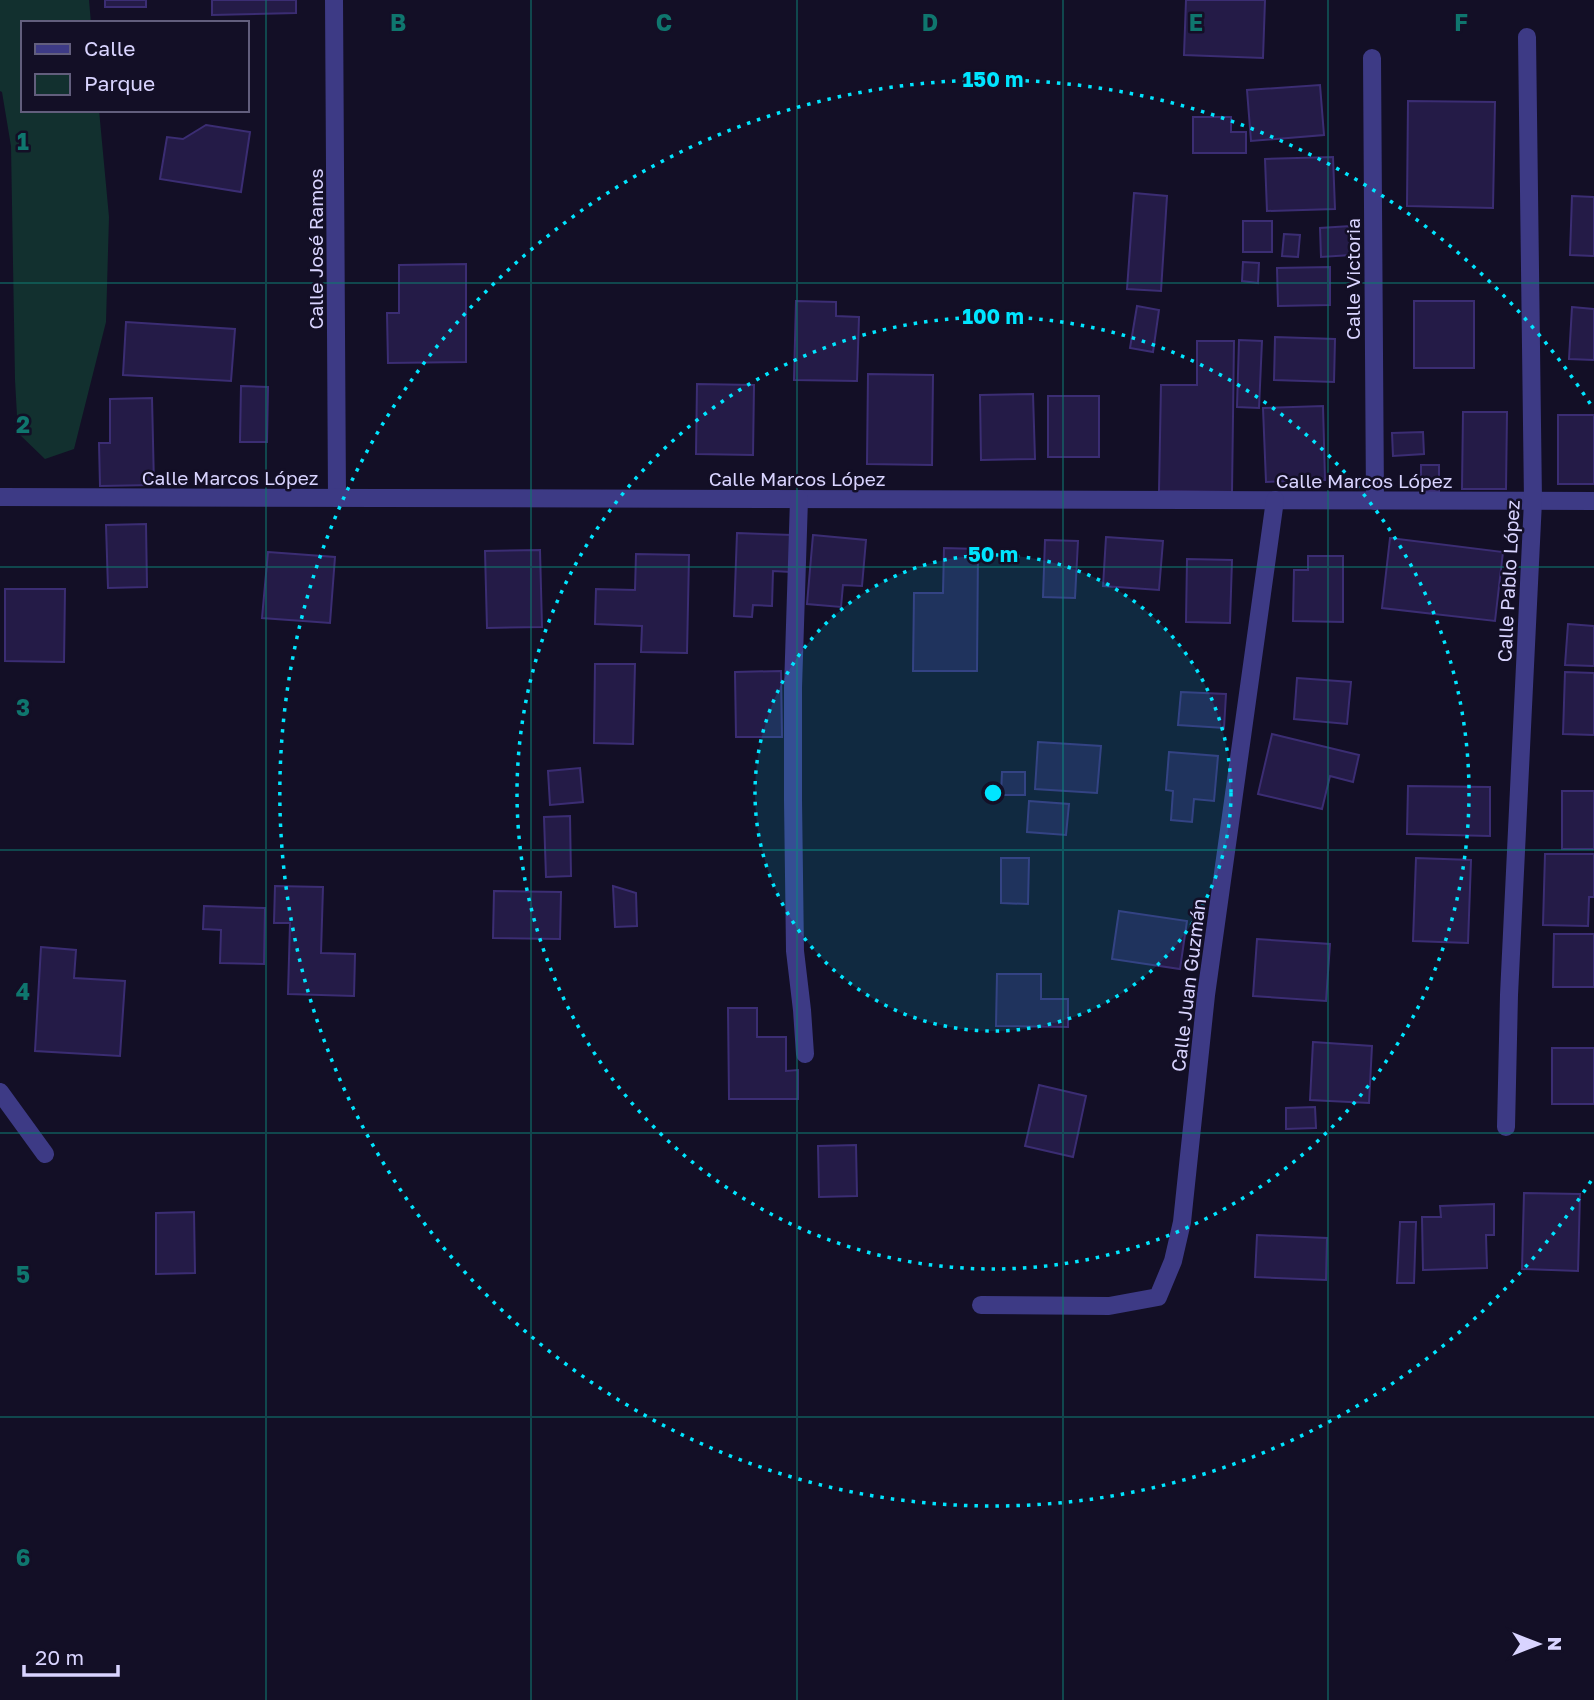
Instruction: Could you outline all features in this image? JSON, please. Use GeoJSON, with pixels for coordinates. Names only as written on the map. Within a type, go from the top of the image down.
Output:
{"type":"FeatureCollection","features":[{"type":"Feature","properties":{"kind":"street","name":"Calle José Ramos"},"geometry":{"type":"LineString","coordinates":[[334,0],[337,498]]}},
{"type":"Feature","properties":{"kind":"street","name":"Calle Pablo López"},"geometry":{"type":"LineString","coordinates":[[1506,1127],[1509,995],[1533,501],[1527,37]]}},
{"type":"Feature","properties":{"kind":"street","name":"Calle Victoria"},"geometry":{"type":"LineString","coordinates":[[1372,58],[1375,501]]}},
{"type":"Feature","properties":{"kind":"street","name":"Calle Marcos López"},"geometry":{"type":"LineString","coordinates":[[0,498],[1594,501]]}},
{"type":"Feature","properties":{"kind":"street"},"geometry":{"type":"LineString","coordinates":[[799,499],[793,688],[793,841],[795,951],[805,1054]]}},
{"type":"Feature","properties":{"kind":"street","name":"Calle Juan Guzmán"},"geometry":{"type":"LineString","coordinates":[[981,1305],[1110,1306],[1158,1297],[1173,1261],[1182,1222],[1206,995],[1275,500]]}},
{"type":"Feature","properties":{"kind":"street"},"geometry":{"type":"LineString","coordinates":[[0,1092],[45,1154]]}},
{"type":"Feature","properties":{"kind":"green space"},"geometry":{"type":"Polygon","coordinates":[[[0,0],[89,0],[91,21],[21,21],[21,112],[99,112],[109,217],[106,322],[74,449],[45,459],[18,433],[11,146],[0,91],[0,0]]]}},
{"type":"Feature","properties":{"kind":"building"},"geometry":{"type":"Polygon","coordinates":[[[105,0],[146,0],[146,7],[105,7],[105,0]]]}},
{"type":"Feature","properties":{"kind":"building"},"geometry":{"type":"Polygon","coordinates":[[[212,0],[296,0],[296,13],[212,15],[212,0]]]}},
{"type":"Feature","properties":{"kind":"building"},"geometry":{"type":"Polygon","coordinates":[[[1186,0],[1265,0],[1263,58],[1184,55],[1186,0]]]}},
{"type":"Feature","properties":{"kind":"building"},"geometry":{"type":"Polygon","coordinates":[[[1320,85],[1324,135],[1251,141],[1247,90],[1320,85]]]}},
{"type":"Feature","properties":{"kind":"building"},"geometry":{"type":"Polygon","coordinates":[[[1408,101],[1495,102],[1493,208],[1407,206],[1408,101]]]}},
{"type":"Feature","properties":{"kind":"building"},"geometry":{"type":"Polygon","coordinates":[[[1193,117],[1231,117],[1231,132],[1246,132],[1246,153],[1193,153],[1193,117]]]}},
{"type":"Feature","properties":{"kind":"building"},"geometry":{"type":"Polygon","coordinates":[[[206,125],[250,132],[241,192],[160,179],[167,137],[183,139],[206,125]]]}},
{"type":"Feature","properties":{"kind":"building"},"geometry":{"type":"Polygon","coordinates":[[[1333,157],[1335,209],[1267,211],[1265,159],[1333,157]]]}},
{"type":"Feature","properties":{"kind":"building"},"geometry":{"type":"Polygon","coordinates":[[[1134,193],[1167,196],[1161,291],[1127,289],[1134,193]]]}},
{"type":"Feature","properties":{"kind":"building"},"geometry":{"type":"Polygon","coordinates":[[[1572,196],[1594,197],[1594,256],[1570,255],[1572,196]]]}},
{"type":"Feature","properties":{"kind":"building"},"geometry":{"type":"Polygon","coordinates":[[[1243,221],[1272,221],[1272,252],[1243,252],[1243,221]]]}},
{"type":"Feature","properties":{"kind":"building"},"geometry":{"type":"Polygon","coordinates":[[[1350,226],[1351,255],[1321,257],[1320,228],[1350,226]]]}},
{"type":"Feature","properties":{"kind":"building"},"geometry":{"type":"Polygon","coordinates":[[[1284,234],[1300,235],[1298,257],[1282,256],[1284,234]]]}},
{"type":"Feature","properties":{"kind":"building"},"geometry":{"type":"Polygon","coordinates":[[[1243,262],[1259,263],[1258,283],[1242,281],[1243,262]]]}},
{"type":"Feature","properties":{"kind":"building"},"geometry":{"type":"Polygon","coordinates":[[[466,264],[466,362],[388,363],[387,313],[399,313],[399,265],[466,264]]]}},
{"type":"Feature","properties":{"kind":"building"},"geometry":{"type":"Polygon","coordinates":[[[1330,267],[1330,305],[1278,306],[1277,268],[1330,267]]]}},
{"type":"Feature","properties":{"kind":"building"},"geometry":{"type":"Polygon","coordinates":[[[796,301],[836,302],[836,316],[859,317],[857,381],[794,380],[796,301]]]}},
{"type":"Feature","properties":{"kind":"building"},"geometry":{"type":"Polygon","coordinates":[[[1414,301],[1474,301],[1474,368],[1414,368],[1414,301]]]}},
{"type":"Feature","properties":{"kind":"building"},"geometry":{"type":"Polygon","coordinates":[[[1137,306],[1159,310],[1153,352],[1130,348],[1137,306]]]}},
{"type":"Feature","properties":{"kind":"building"},"geometry":{"type":"Polygon","coordinates":[[[1572,307],[1594,309],[1594,360],[1569,359],[1572,307]]]}},
{"type":"Feature","properties":{"kind":"building"},"geometry":{"type":"Polygon","coordinates":[[[126,322],[235,329],[231,381],[123,375],[126,322]]]}},
{"type":"Feature","properties":{"kind":"building"},"geometry":{"type":"Polygon","coordinates":[[[1275,337],[1335,339],[1334,382],[1274,380],[1275,337]]]}},
{"type":"Feature","properties":{"kind":"building"},"geometry":{"type":"Polygon","coordinates":[[[1239,340],[1262,341],[1259,408],[1237,407],[1239,340]]]}},
{"type":"Feature","properties":{"kind":"building"},"geometry":{"type":"Polygon","coordinates":[[[1197,341],[1234,341],[1232,492],[1159,491],[1161,385],[1197,385],[1197,341]]]}},
{"type":"Feature","properties":{"kind":"building"},"geometry":{"type":"Polygon","coordinates":[[[868,374],[933,375],[932,465],[867,464],[868,374]]]}},
{"type":"Feature","properties":{"kind":"building"},"geometry":{"type":"Polygon","coordinates":[[[697,384],[754,385],[753,455],[696,454],[697,384]]]}},
{"type":"Feature","properties":{"kind":"building"},"geometry":{"type":"Polygon","coordinates":[[[241,386],[268,387],[267,442],[240,442],[241,386]]]}},
{"type":"Feature","properties":{"kind":"building"},"geometry":{"type":"Polygon","coordinates":[[[1033,394],[1035,459],[981,460],[980,395],[1033,394]]]}},
{"type":"Feature","properties":{"kind":"building"},"geometry":{"type":"Polygon","coordinates":[[[1048,396],[1099,396],[1099,457],[1048,457],[1048,396]]]}},
{"type":"Feature","properties":{"kind":"building"},"geometry":{"type":"Polygon","coordinates":[[[152,398],[154,485],[100,486],[99,443],[110,443],[110,399],[152,398]]]}},
{"type":"Feature","properties":{"kind":"building"},"geometry":{"type":"Polygon","coordinates":[[[1323,406],[1325,480],[1266,482],[1263,408],[1323,406]]]}},
{"type":"Feature","properties":{"kind":"building"},"geometry":{"type":"Polygon","coordinates":[[[1463,412],[1507,412],[1506,489],[1462,489],[1463,412]]]}},
{"type":"Feature","properties":{"kind":"building"},"geometry":{"type":"Polygon","coordinates":[[[1558,415],[1594,415],[1594,484],[1558,484],[1558,415]]]}},
{"type":"Feature","properties":{"kind":"building"},"geometry":{"type":"Polygon","coordinates":[[[1423,432],[1424,454],[1393,456],[1392,433],[1423,432]]]}},
{"type":"Feature","properties":{"kind":"building"},"geometry":{"type":"Polygon","coordinates":[[[1421,465],[1439,465],[1439,491],[1421,491],[1421,465]]]}},
{"type":"Feature","properties":{"kind":"building"},"geometry":{"type":"Polygon","coordinates":[[[146,524],[147,587],[108,588],[106,525],[146,524]]]}},
{"type":"Feature","properties":{"kind":"building"},"geometry":{"type":"Polygon","coordinates":[[[737,533],[792,535],[790,572],[773,571],[772,606],[753,605],[752,617],[734,616],[737,533]]]}},
{"type":"Feature","properties":{"kind":"building"},"geometry":{"type":"Polygon","coordinates":[[[813,535],[866,540],[862,586],[843,585],[841,607],[807,604],[813,535]]]}},
{"type":"Feature","properties":{"kind":"building"},"geometry":{"type":"Polygon","coordinates":[[[1106,537],[1163,541],[1159,590],[1103,586],[1106,537]]]}},
{"type":"Feature","properties":{"kind":"building"},"geometry":{"type":"Polygon","coordinates":[[[1390,538],[1503,552],[1495,621],[1382,608],[1390,538]]]}},
{"type":"Feature","properties":{"kind":"building"},"geometry":{"type":"Polygon","coordinates":[[[1045,540],[1078,541],[1075,598],[1043,597],[1045,540]]]}},
{"type":"Feature","properties":{"kind":"building"},"geometry":{"type":"Polygon","coordinates":[[[944,548],[978,549],[977,671],[913,671],[914,593],[943,593],[944,548]]]}},
{"type":"Feature","properties":{"kind":"building"},"geometry":{"type":"Polygon","coordinates":[[[540,550],[542,627],[487,628],[485,551],[540,550]]]}},
{"type":"Feature","properties":{"kind":"building"},"geometry":{"type":"Polygon","coordinates":[[[268,552],[335,557],[330,623],[262,618],[268,552]]]}},
{"type":"Feature","properties":{"kind":"building"},"geometry":{"type":"Polygon","coordinates":[[[636,554],[689,555],[687,653],[641,652],[642,626],[595,624],[596,589],[635,590],[636,554]]]}},
{"type":"Feature","properties":{"kind":"building"},"geometry":{"type":"Polygon","coordinates":[[[1308,556],[1343,556],[1343,622],[1293,621],[1294,570],[1308,570],[1308,556]]]}},
{"type":"Feature","properties":{"kind":"building"},"geometry":{"type":"Polygon","coordinates":[[[1187,559],[1232,560],[1230,623],[1186,622],[1187,559]]]}},
{"type":"Feature","properties":{"kind":"building"},"geometry":{"type":"Polygon","coordinates":[[[5,589],[65,589],[64,662],[5,661],[5,589]]]}},
{"type":"Feature","properties":{"kind":"building"},"geometry":{"type":"Polygon","coordinates":[[[1568,624],[1594,626],[1594,666],[1565,665],[1568,624]]]}},
{"type":"Feature","properties":{"kind":"building"},"geometry":{"type":"Polygon","coordinates":[[[595,664],[635,664],[633,744],[594,743],[595,664]]]}},
{"type":"Feature","properties":{"kind":"building"},"geometry":{"type":"Polygon","coordinates":[[[781,671],[782,737],[736,737],[735,672],[781,671]]]}},
{"type":"Feature","properties":{"kind":"building"},"geometry":{"type":"Polygon","coordinates":[[[1565,672],[1594,673],[1594,735],[1563,734],[1565,672]]]}},
{"type":"Feature","properties":{"kind":"building"},"geometry":{"type":"Polygon","coordinates":[[[1297,678],[1351,682],[1347,724],[1294,719],[1297,678]]]}},
{"type":"Feature","properties":{"kind":"building"},"geometry":{"type":"Polygon","coordinates":[[[1181,692],[1226,694],[1224,728],[1178,725],[1181,692]]]}},
{"type":"Feature","properties":{"kind":"building"},"geometry":{"type":"Polygon","coordinates":[[[1272,734],[1359,755],[1353,782],[1330,776],[1322,809],[1258,794],[1272,734]]]}},
{"type":"Feature","properties":{"kind":"building"},"geometry":{"type":"Polygon","coordinates":[[[1038,742],[1101,746],[1097,793],[1035,789],[1038,742]]]}},
{"type":"Feature","properties":{"kind":"building"},"geometry":{"type":"Polygon","coordinates":[[[1169,752],[1218,756],[1214,801],[1194,799],[1192,822],[1171,820],[1173,791],[1166,790],[1169,752]]]}},
{"type":"Feature","properties":{"kind":"building"},"geometry":{"type":"Polygon","coordinates":[[[580,768],[583,802],[550,805],[548,771],[580,768]]]}},
{"type":"Feature","properties":{"kind":"building"},"geometry":{"type":"Polygon","coordinates":[[[1002,772],[1025,772],[1025,795],[1001,795],[1002,772]]]}},
{"type":"Feature","properties":{"kind":"building"},"geometry":{"type":"Polygon","coordinates":[[[1408,786],[1490,787],[1490,836],[1407,834],[1408,786]]]}},
{"type":"Feature","properties":{"kind":"building"},"geometry":{"type":"Polygon","coordinates":[[[1562,791],[1594,791],[1594,849],[1562,849],[1562,791]]]}},
{"type":"Feature","properties":{"kind":"building"},"geometry":{"type":"Polygon","coordinates":[[[1029,801],[1069,804],[1066,835],[1027,832],[1029,801]]]}},
{"type":"Feature","properties":{"kind":"building"},"geometry":{"type":"Polygon","coordinates":[[[570,816],[571,876],[546,877],[544,817],[570,816]]]}},
{"type":"Feature","properties":{"kind":"building"},"geometry":{"type":"Polygon","coordinates":[[[1545,854],[1594,854],[1594,897],[1589,897],[1588,926],[1543,925],[1545,854]]]}},
{"type":"Feature","properties":{"kind":"building"},"geometry":{"type":"Polygon","coordinates":[[[1001,858],[1029,858],[1028,904],[1001,903],[1001,858]]]}},
{"type":"Feature","properties":{"kind":"building"},"geometry":{"type":"Polygon","coordinates":[[[1416,858],[1471,860],[1468,943],[1413,941],[1416,858]]]}},
{"type":"Feature","properties":{"kind":"building"},"geometry":{"type":"Polygon","coordinates":[[[275,886],[323,887],[321,953],[355,954],[354,996],[288,994],[290,923],[274,923],[275,886]]]}},
{"type":"Feature","properties":{"kind":"building"},"geometry":{"type":"Polygon","coordinates":[[[613,886],[636,893],[637,926],[615,927],[613,886]]]}},
{"type":"Feature","properties":{"kind":"building"},"geometry":{"type":"Polygon","coordinates":[[[494,891],[561,892],[560,939],[493,938],[494,891]]]}},
{"type":"Feature","properties":{"kind":"building"},"geometry":{"type":"Polygon","coordinates":[[[204,906],[265,908],[264,964],[220,963],[221,930],[203,929],[204,906]]]}},
{"type":"Feature","properties":{"kind":"building"},"geometry":{"type":"Polygon","coordinates":[[[1119,911],[1187,921],[1180,969],[1112,959],[1119,911]]]}},
{"type":"Feature","properties":{"kind":"building"},"geometry":{"type":"Polygon","coordinates":[[[1554,934],[1594,934],[1594,987],[1553,987],[1554,934]]]}},
{"type":"Feature","properties":{"kind":"building"},"geometry":{"type":"Polygon","coordinates":[[[1257,939],[1330,944],[1326,1001],[1253,996],[1257,939]]]}},
{"type":"Feature","properties":{"kind":"building"},"geometry":{"type":"Polygon","coordinates":[[[41,947],[76,950],[74,978],[125,981],[120,1056],[35,1051],[41,947]]]}},
{"type":"Feature","properties":{"kind":"building"},"geometry":{"type":"Polygon","coordinates":[[[997,974],[1041,974],[1041,999],[1068,999],[1068,1027],[996,1026],[997,974]]]}},
{"type":"Feature","properties":{"kind":"building"},"geometry":{"type":"Polygon","coordinates":[[[728,1008],[757,1008],[757,1037],[786,1037],[786,1071],[798,1070],[798,1099],[729,1099],[728,1008]]]}},
{"type":"Feature","properties":{"kind":"building"},"geometry":{"type":"Polygon","coordinates":[[[1313,1042],[1372,1046],[1369,1103],[1310,1100],[1313,1042]]]}},
{"type":"Feature","properties":{"kind":"building"},"geometry":{"type":"Polygon","coordinates":[[[1552,1048],[1594,1048],[1594,1104],[1552,1104],[1552,1048]]]}},
{"type":"Feature","properties":{"kind":"building"},"geometry":{"type":"Polygon","coordinates":[[[1039,1085],[1086,1096],[1073,1157],[1025,1146],[1039,1085]]]}},
{"type":"Feature","properties":{"kind":"building"},"geometry":{"type":"Polygon","coordinates":[[[1315,1107],[1316,1128],[1286,1129],[1286,1108],[1315,1107]]]}},
{"type":"Feature","properties":{"kind":"building"},"geometry":{"type":"Polygon","coordinates":[[[856,1145],[857,1196],[819,1197],[818,1146],[856,1145]]]}},
{"type":"Feature","properties":{"kind":"building"},"geometry":{"type":"Polygon","coordinates":[[[1524,1193],[1580,1194],[1578,1271],[1522,1269],[1524,1193]]]}},
{"type":"Feature","properties":{"kind":"building"},"geometry":{"type":"Polygon","coordinates":[[[1494,1204],[1494,1235],[1486,1235],[1487,1268],[1423,1270],[1422,1217],[1441,1217],[1440,1206],[1494,1204]]]}},
{"type":"Feature","properties":{"kind":"building"},"geometry":{"type":"Polygon","coordinates":[[[194,1212],[195,1273],[156,1274],[156,1213],[194,1212]]]}},
{"type":"Feature","properties":{"kind":"building"},"geometry":{"type":"Polygon","coordinates":[[[1400,1222],[1416,1222],[1414,1283],[1397,1283],[1400,1222]]]}},
{"type":"Feature","properties":{"kind":"building"},"geometry":{"type":"Polygon","coordinates":[[[1257,1235],[1327,1238],[1326,1280],[1255,1277],[1257,1235]]]}}]}
